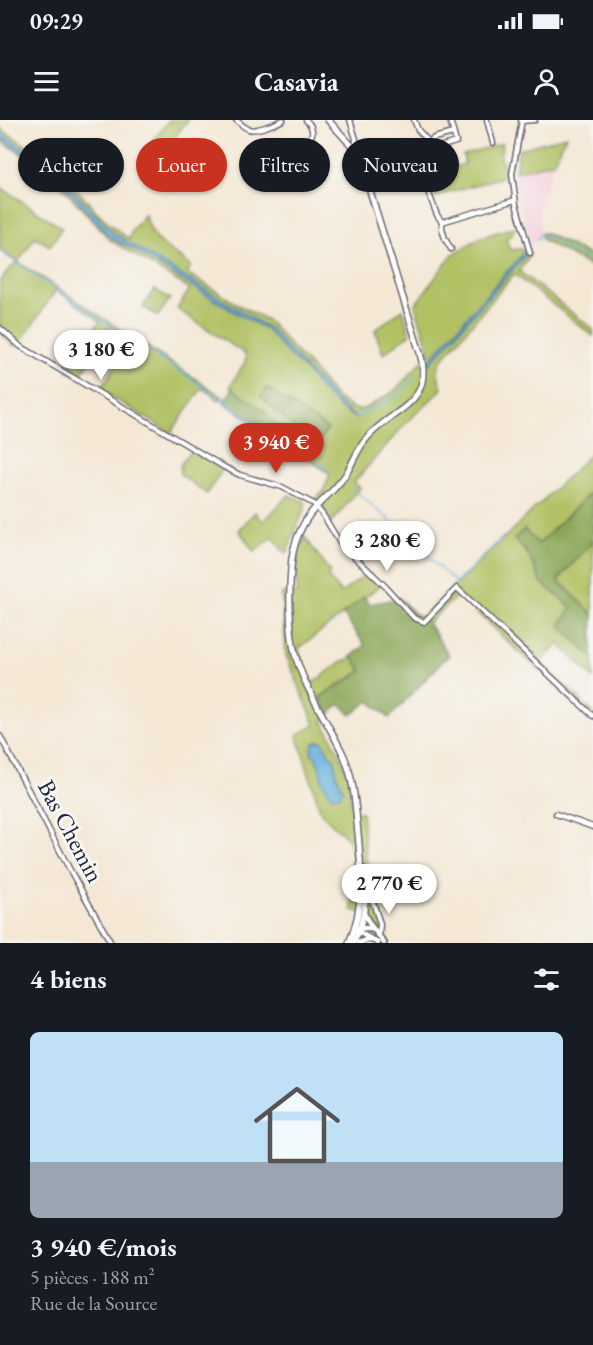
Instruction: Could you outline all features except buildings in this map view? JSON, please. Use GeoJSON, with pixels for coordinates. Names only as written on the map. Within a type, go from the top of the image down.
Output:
{"type":"FeatureCollection","features":[{"type":"Feature","properties":{"kind":"main road"},"geometry":{"type":"LineString","coordinates":[[328,120],[344,138]]}},
{"type":"Feature","properties":{"kind":"main road"},"geometry":{"type":"LineString","coordinates":[[354,943],[364,912],[366,887],[354,792],[345,758],[302,673],[295,654],[291,560],[295,543],[308,517],[342,479],[367,437],[405,408],[414,398],[421,383],[423,367],[420,353],[370,192]]}},
{"type":"Feature","properties":{"kind":"main road"},"geometry":{"type":"LineString","coordinates":[[349,943],[358,930],[361,898],[360,852]]}},
{"type":"Feature","properties":{"kind":"main road"},"geometry":{"type":"LineString","coordinates":[[359,943],[366,940],[375,941]]}},
{"type":"Feature","properties":{"kind":"street"},"geometry":{"type":"LineString","coordinates":[[236,120],[247,129],[252,130],[283,120]]}},
{"type":"Feature","properties":{"kind":"street"},"geometry":{"type":"LineString","coordinates":[[306,120],[311,126],[310,138]]}},
{"type":"Feature","properties":{"kind":"street"},"geometry":{"type":"LineString","coordinates":[[350,120],[356,138]]}},
{"type":"Feature","properties":{"kind":"street"},"geometry":{"type":"LineString","coordinates":[[414,120],[419,132],[425,138]]}},
{"type":"Feature","properties":{"kind":"street"},"geometry":{"type":"LineString","coordinates":[[450,120],[455,138]]}},
{"type":"Feature","properties":{"kind":"street"},"geometry":{"type":"LineString","coordinates":[[487,120],[493,143]]}},
{"type":"Feature","properties":{"kind":"street"},"geometry":{"type":"LineString","coordinates":[[530,252],[515,200],[512,171],[521,121],[535,120]]}},
{"type":"Feature","properties":{"kind":"street"},"geometry":{"type":"LineString","coordinates":[[434,138],[453,133]]}},
{"type":"Feature","properties":{"kind":"street"},"geometry":{"type":"LineString","coordinates":[[429,192],[437,215],[442,222],[445,239],[451,249]]}},
{"type":"Feature","properties":{"kind":"street"},"geometry":{"type":"LineString","coordinates":[[442,222],[515,200]]}},
{"type":"Feature","properties":{"kind":"street"},"geometry":{"type":"LineString","coordinates":[[0,328],[20,346],[224,467],[237,474],[282,488],[312,502],[317,506],[340,543],[416,619],[424,622],[457,588],[593,716]]}},
{"type":"Feature","properties":{"kind":"street","name":"Bas Chemin"},"geometry":{"type":"LineString","coordinates":[[0,736],[111,943]]}},
{"type":"Feature","properties":{"kind":"street"},"geometry":{"type":"LineString","coordinates":[[556,814],[593,827]]}},
{"type":"Feature","properties":{"kind":"street"},"geometry":{"type":"LineString","coordinates":[[358,930],[375,941],[379,936],[380,924],[371,897]]}},
{"type":"Feature","properties":{"kind":"street"},"geometry":{"type":"LineString","coordinates":[[364,912],[384,943]]}},
{"type":"Feature","properties":{"kind":"street"},"geometry":{"type":"LineString","coordinates":[[358,930],[375,930]]}},
{"type":"Feature","properties":{"kind":"shaded area"},"geometry":{"type":"Polygon","coordinates":[[[554,162],[539,211],[541,233],[529,248],[518,201],[515,172],[554,162]]]}},
{"type":"Feature","properties":{"kind":"green space"},"geometry":{"type":"Polygon","coordinates":[[[169,120],[188,120],[174,138],[156,138],[169,120]]]}},
{"type":"Feature","properties":{"kind":"green space"},"geometry":{"type":"Polygon","coordinates":[[[0,128],[18,140],[18,152],[0,140],[0,128]]]}},
{"type":"Feature","properties":{"kind":"green space"},"geometry":{"type":"Polygon","coordinates":[[[566,136],[554,162],[515,172],[519,149],[566,136]]]}},
{"type":"Feature","properties":{"kind":"green space"},"geometry":{"type":"Polygon","coordinates":[[[502,143],[500,160],[506,176],[459,190],[459,166],[465,164],[463,155],[502,143]]]}},
{"type":"Feature","properties":{"kind":"green space"},"geometry":{"type":"Polygon","coordinates":[[[0,187],[62,228],[50,246],[35,237],[18,262],[0,250],[0,187]]]}},
{"type":"Feature","properties":{"kind":"green space"},"geometry":{"type":"Polygon","coordinates":[[[66,192],[79,192],[110,224],[129,239],[132,230],[145,215],[157,240],[191,266],[187,273],[267,320],[334,395],[351,408],[358,410],[390,394],[430,353],[415,305],[452,255],[481,237],[515,227],[512,235],[506,238],[510,250],[523,250],[530,255],[519,271],[593,329],[593,336],[514,274],[440,362],[438,372],[442,389],[406,423],[354,482],[360,488],[331,523],[313,500],[323,492],[330,474],[297,451],[263,410],[230,387],[245,362],[244,353],[177,309],[190,289],[110,240],[66,192]],[[268,389],[261,396],[316,447],[327,429],[268,389]]]}},
{"type":"Feature","properties":{"kind":"green space"},"geometry":{"type":"Polygon","coordinates":[[[434,192],[451,192],[434,197],[434,192]]]}},
{"type":"Feature","properties":{"kind":"green space"},"geometry":{"type":"Polygon","coordinates":[[[541,233],[546,233],[593,257],[593,268],[542,239],[541,233]]]}},
{"type":"Feature","properties":{"kind":"green space"},"geometry":{"type":"Polygon","coordinates":[[[18,262],[223,397],[219,400],[202,388],[171,433],[100,390],[132,340],[122,334],[106,359],[96,353],[79,377],[67,370],[100,321],[56,290],[20,343],[14,346],[0,332],[0,281],[18,262]]]}},
{"type":"Feature","properties":{"kind":"green space"},"geometry":{"type":"Polygon","coordinates":[[[154,289],[170,299],[158,316],[143,307],[154,289]]]}},
{"type":"Feature","properties":{"kind":"green space"},"geometry":{"type":"Polygon","coordinates":[[[403,309],[410,334],[383,354],[375,330],[403,309]]]}},
{"type":"Feature","properties":{"kind":"green space"},"geometry":{"type":"Polygon","coordinates":[[[267,388],[328,429],[315,447],[261,397],[267,388]]]}},
{"type":"Feature","properties":{"kind":"green space"},"geometry":{"type":"Polygon","coordinates":[[[233,389],[263,410],[297,451],[223,402],[233,389]]]}},
{"type":"Feature","properties":{"kind":"green space"},"geometry":{"type":"Polygon","coordinates":[[[191,451],[223,469],[207,494],[180,474],[182,461],[191,451]]]}},
{"type":"Feature","properties":{"kind":"green space"},"geometry":{"type":"Polygon","coordinates":[[[593,452],[593,490],[539,544],[514,539],[528,554],[541,582],[572,608],[560,626],[593,657],[593,678],[559,644],[540,662],[593,712],[593,719],[458,595],[428,623],[422,617],[593,452]]]}},
{"type":"Feature","properties":{"kind":"green space"},"geometry":{"type":"Polygon","coordinates":[[[593,490],[593,541],[558,580],[593,614],[592,657],[560,626],[572,608],[541,582],[528,554],[514,539],[524,529],[539,544],[593,490]]]}},
{"type":"Feature","properties":{"kind":"green space"},"geometry":{"type":"Polygon","coordinates":[[[289,495],[305,502],[305,508],[287,553],[273,537],[254,552],[239,530],[255,512],[263,522],[289,495]]]}},
{"type":"Feature","properties":{"kind":"green space"},"geometry":{"type":"Polygon","coordinates":[[[305,537],[330,572],[328,577],[341,593],[368,573],[381,585],[298,649],[313,683],[352,656],[362,671],[320,697],[329,715],[323,721],[347,771],[353,812],[362,812],[366,858],[388,934],[376,928],[367,914],[352,910],[352,852],[349,840],[321,813],[297,735],[315,725],[286,655],[282,593],[297,593],[298,557],[305,537]]]}},
{"type":"Feature","properties":{"kind":"green space"},"geometry":{"type":"Polygon","coordinates":[[[593,541],[593,614],[558,580],[593,541]]]}},
{"type":"Feature","properties":{"kind":"green space"},"geometry":{"type":"Polygon","coordinates":[[[364,597],[370,604],[399,598],[428,623],[449,655],[389,718],[369,701],[351,715],[340,704],[329,715],[320,697],[362,671],[352,656],[365,645],[343,614],[364,597]]]}},
{"type":"Feature","properties":{"kind":"water"},"geometry":{"type":"Polygon","coordinates":[[[0,132],[18,144],[18,149],[0,137],[0,132]]]}},
{"type":"Feature","properties":{"kind":"water"},"geometry":{"type":"Polygon","coordinates":[[[70,192],[74,192],[114,234],[270,329],[337,402],[357,419],[342,410],[320,389],[266,329],[108,235],[70,192]]]}},
{"type":"Feature","properties":{"kind":"water"},"geometry":{"type":"Polygon","coordinates":[[[527,249],[528,252],[429,365],[427,363],[527,249]]]}},
{"type":"Feature","properties":{"kind":"water"},"geometry":{"type":"Polygon","coordinates":[[[318,741],[323,742],[335,761],[336,773],[343,790],[340,796],[330,795],[322,780],[316,758],[311,752],[313,744],[318,741]]]}},
{"type":"Feature","properties":{"kind":"waterway"},"geometry":{"type":"LineString","coordinates":[[537,239],[540,235],[545,235],[593,263]]}},
{"type":"Feature","properties":{"kind":"waterway"},"geometry":{"type":"LineString","coordinates":[[0,251],[330,471]]}},
{"type":"Feature","properties":{"kind":"waterway"},"geometry":{"type":"LineString","coordinates":[[355,416],[397,396],[415,377]]}},
{"type":"Feature","properties":{"kind":"waterway"},"geometry":{"type":"LineString","coordinates":[[352,488],[455,582],[504,536]]}}]}
